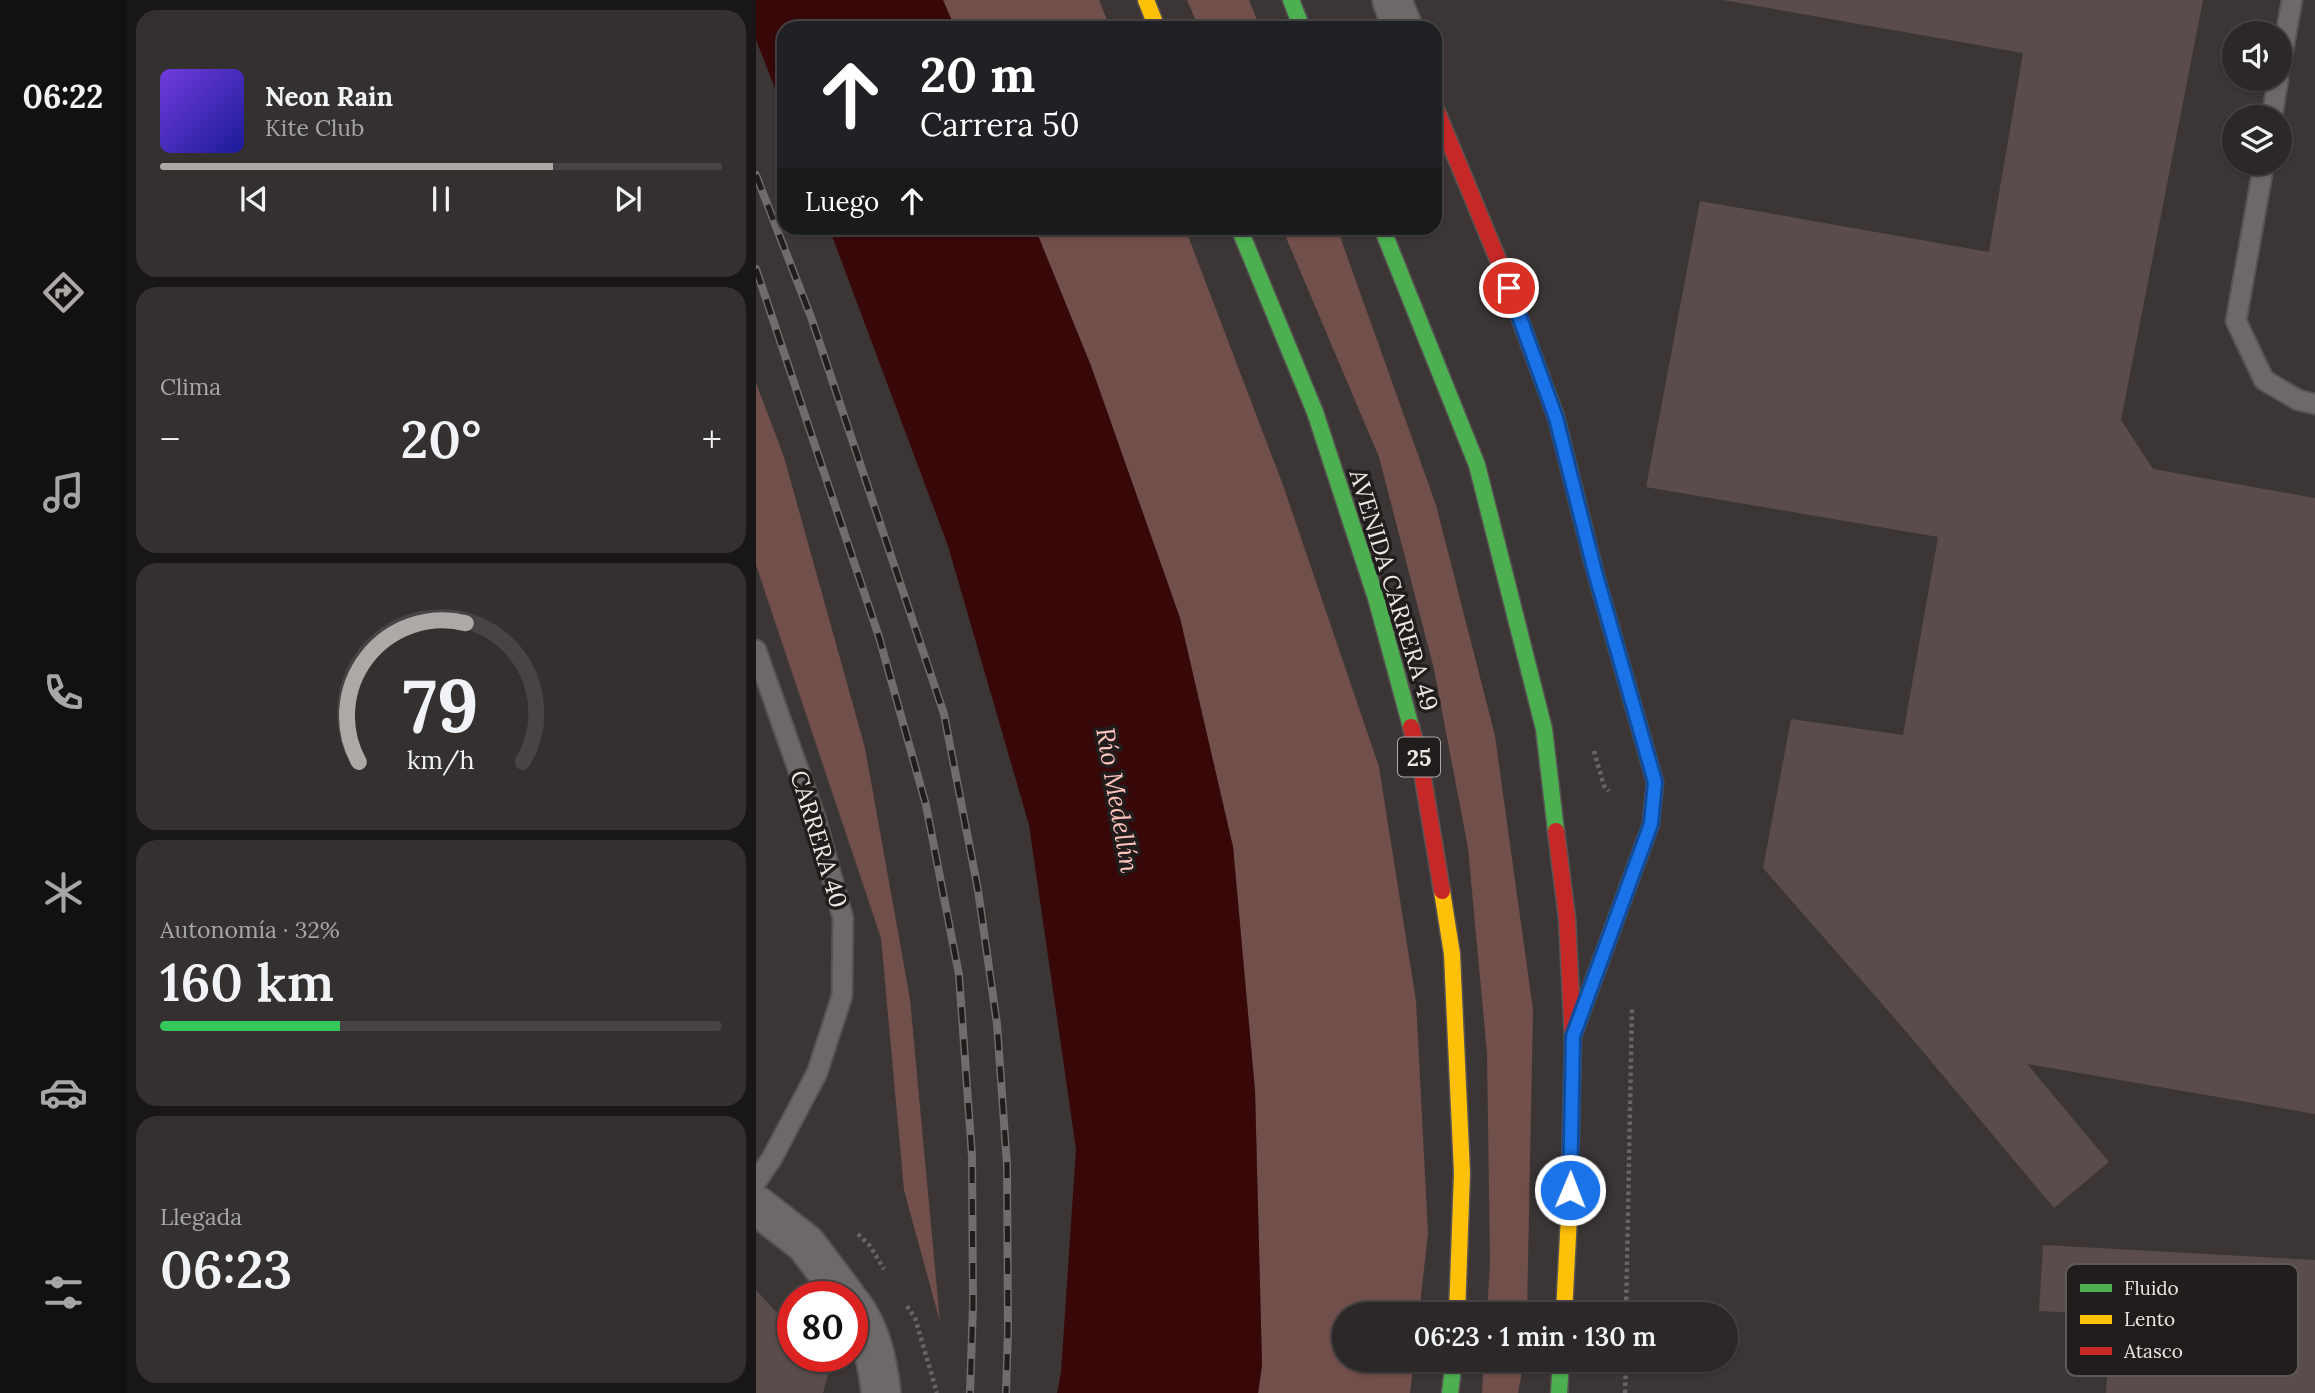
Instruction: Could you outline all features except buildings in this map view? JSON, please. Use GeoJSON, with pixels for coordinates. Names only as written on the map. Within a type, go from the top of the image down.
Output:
{"type":"FeatureCollection","features":[{"type":"Feature","properties":{"kind":"main road"},"geometry":{"type":"LineString","coordinates":[[1146,0],[1154,21]]}},
{"type":"Feature","properties":{"kind":"main road"},"geometry":{"type":"LineString","coordinates":[[1291,0],[1300,21]]}},
{"type":"Feature","properties":{"kind":"main road"},"geometry":{"type":"LineString","coordinates":[[1442,124],[1499,262],[1556,418],[1595,572],[1655,782],[1651,824],[1573,1036]]}},
{"type":"Feature","properties":{"kind":"main road","name":"AVENIDA CARRERA 49"},"geometry":{"type":"LineString","coordinates":[[1242,235],[1315,412],[1376,597],[1420,760],[1452,954],[1462,1173],[1457,1302]]}},
{"type":"Feature","properties":{"kind":"main road"},"geometry":{"type":"LineString","coordinates":[[1385,235],[1477,465],[1544,729],[1567,918],[1573,1036],[1565,1302]]}},
{"type":"Feature","properties":{"kind":"main road"},"geometry":{"type":"LineString","coordinates":[[1450,1393],[1453,1372]]}},
{"type":"Feature","properties":{"kind":"main road"},"geometry":{"type":"LineString","coordinates":[[1559,1393],[1560,1372]]}},
{"type":"Feature","properties":{"kind":"street"},"geometry":{"type":"LineString","coordinates":[[1392,0],[1400,21]]}},
{"type":"Feature","properties":{"kind":"street"},"geometry":{"type":"LineString","coordinates":[[756,1205],[806,1244],[834,1281]]}},
{"type":"Feature","properties":{"kind":"street"},"geometry":{"type":"LineString","coordinates":[[868,1338],[877,1361],[881,1393]]}},
{"type":"Feature","properties":{"kind":"lane"},"geometry":{"type":"LineString","coordinates":[[2288,21],[2292,0]]}},
{"type":"Feature","properties":{"kind":"lane"},"geometry":{"type":"LineString","coordinates":[[2262,175],[2236,321],[2264,380],[2298,400],[2315,404]]}},
{"type":"Feature","properties":{"kind":"lane","name":"CARRERA 40"},"geometry":{"type":"LineString","coordinates":[[756,650],[815,817],[843,918],[842,996],[817,1073],[772,1158],[756,1182]]}},
{"type":"Feature","properties":{"kind":"path"},"geometry":{"type":"LineString","coordinates":[[1626,1302],[1633,1001]]}},
{"type":"Feature","properties":{"kind":"path"},"geometry":{"type":"LineString","coordinates":[[1625,1393],[1626,1372]]}},
{"type":"Feature","properties":{"kind":"shaded area"},"geometry":{"type":"Polygon","coordinates":[[[943,0],[1099,0],[1107,21],[952,21],[943,0]]]}},
{"type":"Feature","properties":{"kind":"shaded area"},"geometry":{"type":"Polygon","coordinates":[[[1187,0],[1249,0],[1257,21],[1196,21],[1187,0]]]}},
{"type":"Feature","properties":{"kind":"shaded area"},"geometry":{"type":"Polygon","coordinates":[[[1038,235],[1188,235],[1283,485],[1379,767],[1416,1001],[1428,1233],[1420,1302],[1332,1302],[1332,1372],[1413,1372],[1410,1393],[1258,1393],[1262,1366],[1255,1091],[1233,847],[1180,618],[1091,366],[1038,235]]]}},
{"type":"Feature","properties":{"kind":"shaded area"},"geometry":{"type":"Polygon","coordinates":[[[1285,235],[1340,235],[1436,505],[1495,736],[1533,1010],[1527,1302],[1488,1302],[1490,1263],[1487,1053],[1468,848],[1434,669],[1379,457],[1285,235]]]}},
{"type":"Feature","properties":{"kind":"shaded area"},"geometry":{"type":"Polygon","coordinates":[[[756,383],[784,457],[865,748],[910,999],[940,1322],[904,1190],[881,938],[756,565],[756,383]]]}},
{"type":"Feature","properties":{"kind":"shaded area"},"geometry":{"type":"Polygon","coordinates":[[[1483,1372],[1522,1372],[1518,1393],[1482,1393],[1483,1372]]]}},
{"type":"Feature","properties":{"kind":"water"},"geometry":{"type":"Polygon","coordinates":[[[756,0],[943,0],[952,21],[777,21],[777,93],[756,40],[756,0]]]}},
{"type":"Feature","properties":{"kind":"water","name":"Río Medellín"},"geometry":{"type":"Polygon","coordinates":[[[832,235],[1038,235],[1091,366],[1180,618],[1233,847],[1255,1091],[1262,1366],[1258,1393],[1057,1393],[1061,1372],[1076,1149],[1029,825],[948,546],[832,235]]]}},
{"type":"Feature","properties":{"kind":"railway"},"geometry":{"type":"LineString","coordinates":[[756,175],[777,229]]}},
{"type":"Feature","properties":{"kind":"railway"},"geometry":{"type":"LineString","coordinates":[[779,235],[811,317],[944,714],[978,890],[997,1024],[1007,1165],[1006,1393]]}},
{"type":"Feature","properties":{"kind":"railway"},"geometry":{"type":"LineString","coordinates":[[756,269],[879,637],[926,805],[959,975],[972,1156],[973,1305],[970,1393]]}},
{"type":"Feature","properties":{"kind":"traffic: fast"},"geometry":{"type":"LineString","coordinates":[[1291,0],[1299,21]]}},
{"type":"Feature","properties":{"kind":"traffic: fast"},"geometry":{"type":"LineString","coordinates":[[1242,235],[1315,412],[1376,598],[1411,727]]}},
{"type":"Feature","properties":{"kind":"traffic: fast"},"geometry":{"type":"LineString","coordinates":[[1385,235],[1477,465],[1544,729],[1556,831]]}},
{"type":"Feature","properties":{"kind":"traffic: fast"},"geometry":{"type":"LineString","coordinates":[[1556,417],[1595,572],[1655,782],[1651,824],[1573,1036]]}},
{"type":"Feature","properties":{"kind":"traffic: fast"},"geometry":{"type":"LineString","coordinates":[[1450,1393],[1453,1372]]}},
{"type":"Feature","properties":{"kind":"traffic: fast"},"geometry":{"type":"LineString","coordinates":[[1559,1393],[1560,1372]]}},
{"type":"Feature","properties":{"kind":"traffic: slow"},"geometry":{"type":"LineString","coordinates":[[1146,0],[1154,21]]}},
{"type":"Feature","properties":{"kind":"traffic: slow"},"geometry":{"type":"LineString","coordinates":[[1442,891],[1452,954],[1462,1173],[1457,1302]]}},
{"type":"Feature","properties":{"kind":"traffic: slow"},"geometry":{"type":"LineString","coordinates":[[1565,1302],[1573,1039]]}},
{"type":"Feature","properties":{"kind":"traffic: jam"},"geometry":{"type":"LineString","coordinates":[[1442,124],[1499,262],[1556,417]]}},
{"type":"Feature","properties":{"kind":"traffic: jam"},"geometry":{"type":"LineString","coordinates":[[1411,727],[1420,760],[1442,891]]}},
{"type":"Feature","properties":{"kind":"traffic: jam"},"geometry":{"type":"LineString","coordinates":[[1556,831],[1567,918],[1573,1039]]}},
{"type":"Feature","properties":{"kind":"route"},"geometry":{"type":"LineString","coordinates":[[1509,288],[1556,418],[1595,572],[1655,782],[1651,824],[1573,1036],[1570,1190]]}}]}
